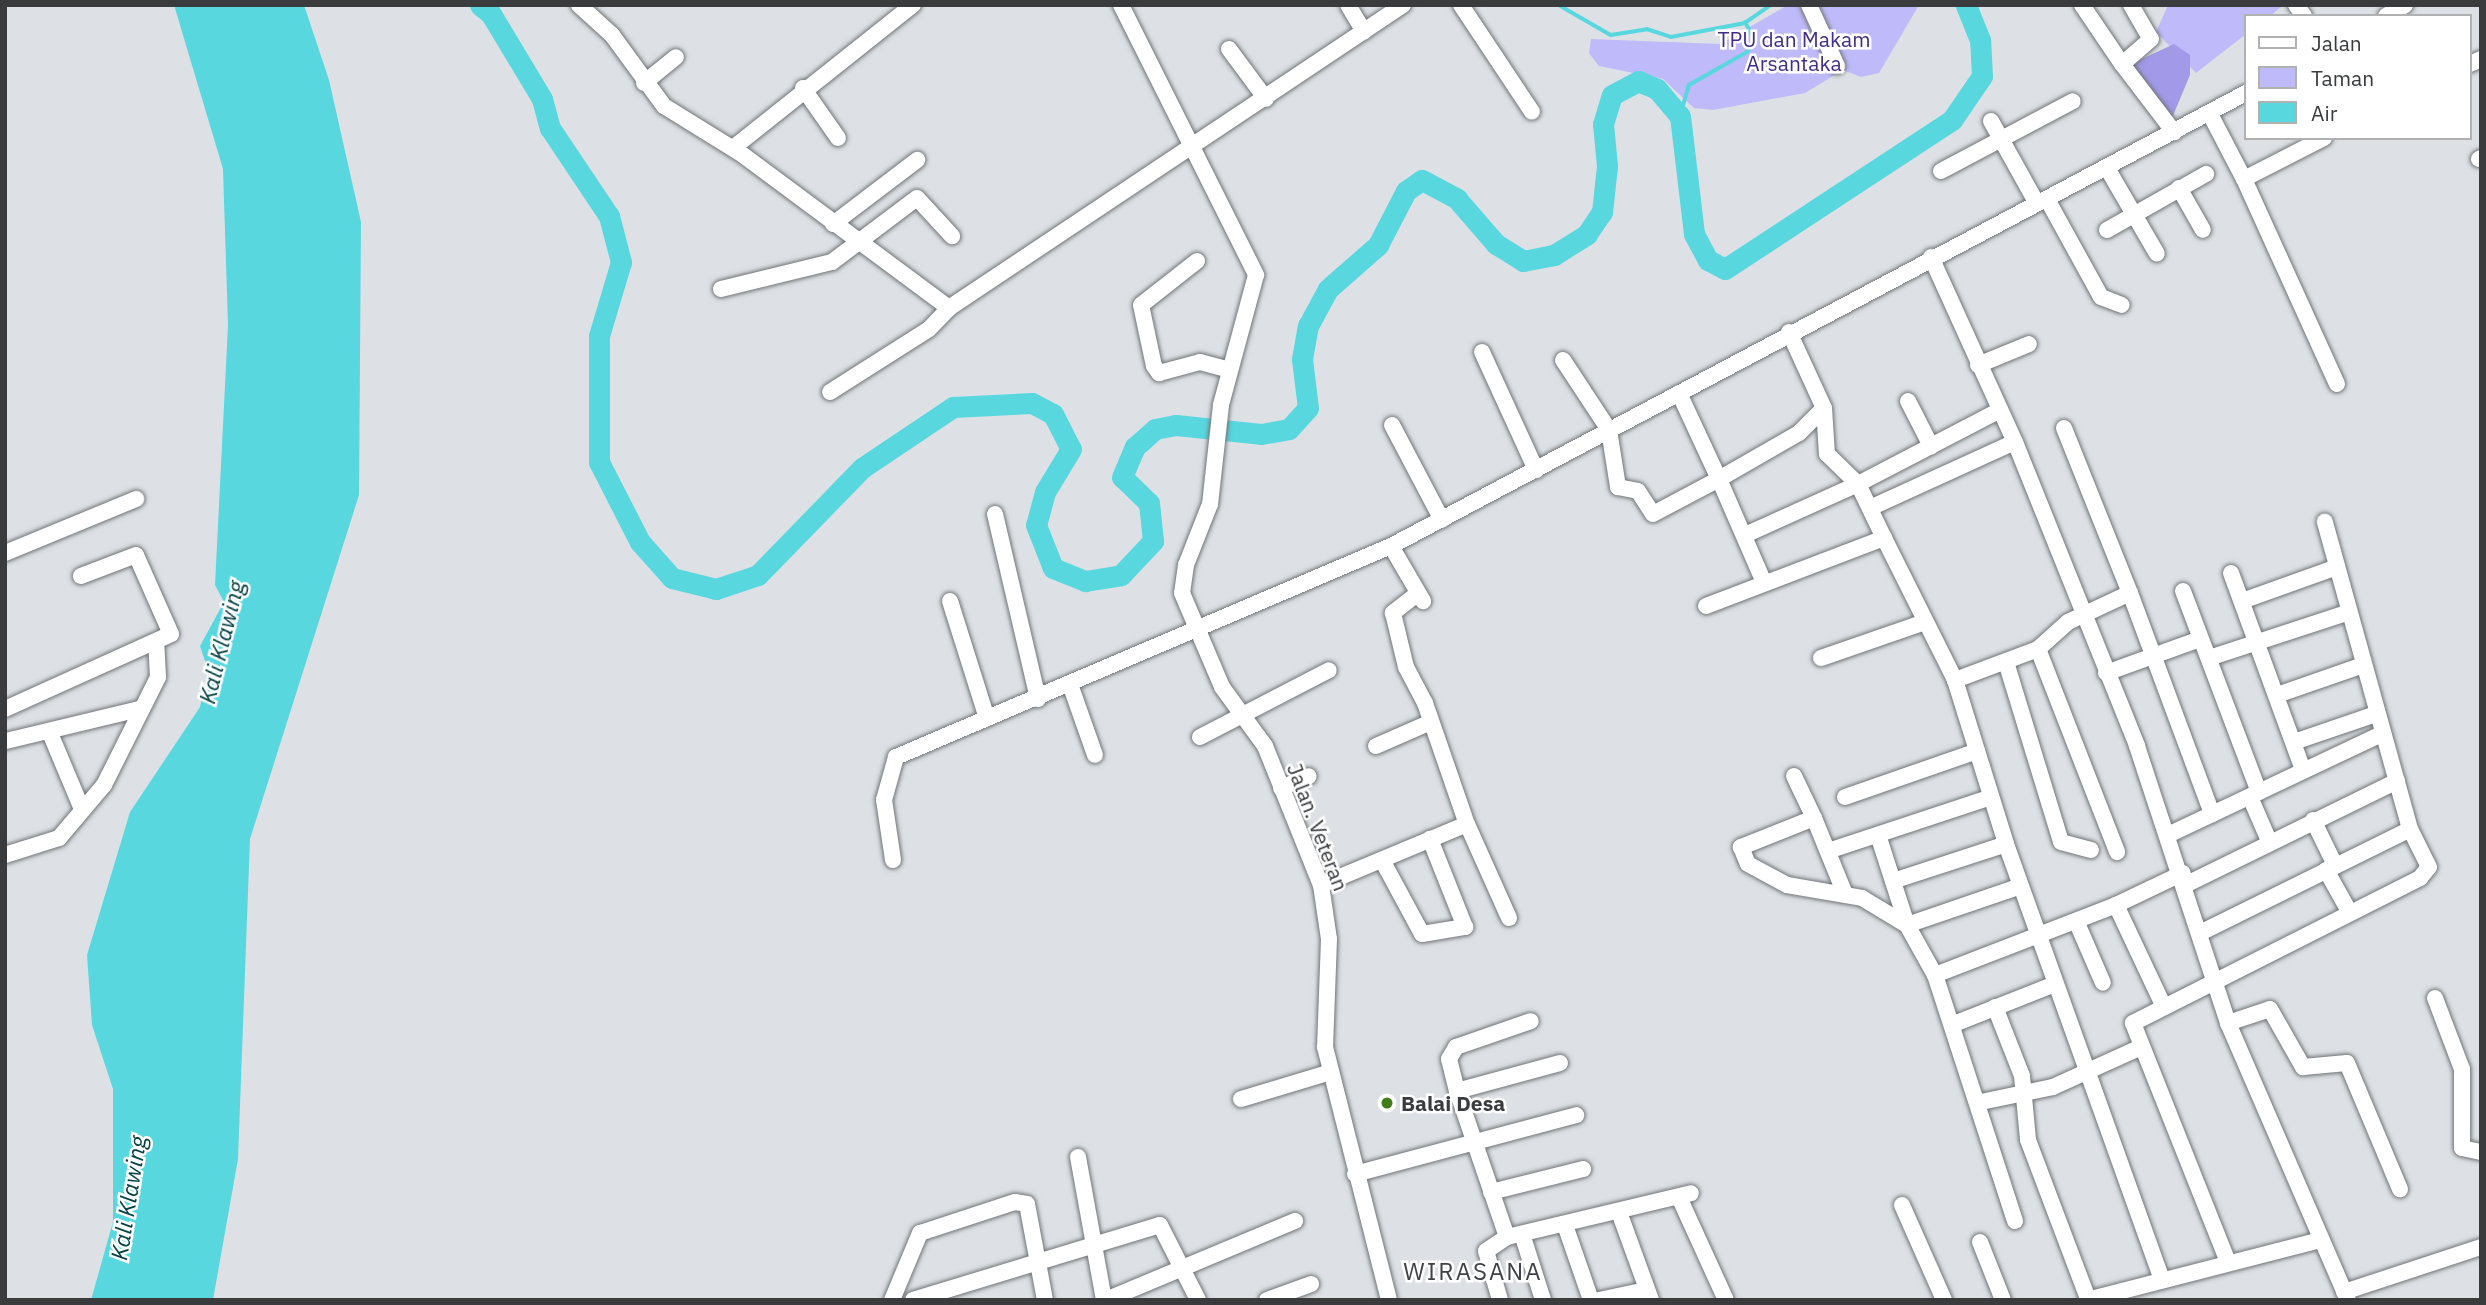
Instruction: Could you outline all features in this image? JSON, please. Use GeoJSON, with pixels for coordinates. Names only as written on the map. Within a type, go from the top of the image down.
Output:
{"type":"FeatureCollection","features":[{"type":"Feature","properties":{"kind":"street"},"geometry":{"type":"LineString","coordinates":[[579,5],[612,35],[644,83],[664,107],[733,148],[833,224],[855,244],[949,309]]}},
{"type":"Feature","properties":{"kind":"street"},"geometry":{"type":"LineString","coordinates":[[733,148],[803,88],[913,5]]}},
{"type":"Feature","properties":{"kind":"street","name":"Jalan. Veteran"},"geometry":{"type":"LineString","coordinates":[[1121,5],[1195,146],[1256,275],[1221,405],[1213,453],[1210,504],[1183,584],[1196,633],[1281,788],[1321,885],[1329,939],[1325,1031],[1331,1072],[1389,1300]]}},
{"type":"Feature","properties":{"kind":"street"},"geometry":{"type":"LineString","coordinates":[[1348,5],[1364,32]]}},
{"type":"Feature","properties":{"kind":"street"},"geometry":{"type":"LineString","coordinates":[[830,392],[929,329],[949,309],[1266,100],[1403,5]]}},
{"type":"Feature","properties":{"kind":"street"},"geometry":{"type":"LineString","coordinates":[[1461,5],[1532,112]]}},
{"type":"Feature","properties":{"kind":"street"},"geometry":{"type":"LineString","coordinates":[[2082,5],[2122,64],[2174,132]]}},
{"type":"Feature","properties":{"kind":"street"},"geometry":{"type":"LineString","coordinates":[[2122,64],[2151,38],[2131,5]]}},
{"type":"Feature","properties":{"kind":"street"},"geometry":{"type":"LineString","coordinates":[[1812,7],[1837,66]]}},
{"type":"Feature","properties":{"kind":"street"},"geometry":{"type":"LineString","coordinates":[[1229,49],[1266,100]]}},
{"type":"Feature","properties":{"kind":"street"},"geometry":{"type":"LineString","coordinates":[[644,83],[676,57]]}},
{"type":"Feature","properties":{"kind":"street"},"geometry":{"type":"LineString","coordinates":[[803,88],[838,138]]}},
{"type":"Feature","properties":{"kind":"street"},"geometry":{"type":"LineString","coordinates":[[893,860],[884,800],[889,765],[987,718],[1071,687],[1391,546],[1789,332],[2244,94]]}},
{"type":"Feature","properties":{"kind":"street"},"geometry":{"type":"LineString","coordinates":[[1941,171],[2005,141],[2073,101]]}},
{"type":"Feature","properties":{"kind":"street"},"geometry":{"type":"LineString","coordinates":[[2210,114],[2244,179],[2337,384]]}},
{"type":"Feature","properties":{"kind":"street"},"geometry":{"type":"LineString","coordinates":[[1991,121],[2101,297],[2122,305]]}},
{"type":"Feature","properties":{"kind":"street"},"geometry":{"type":"LineString","coordinates":[[2244,179],[2320,140]]}},
{"type":"Feature","properties":{"kind":"street"},"geometry":{"type":"LineString","coordinates":[[833,224],[917,160]]}},
{"type":"Feature","properties":{"kind":"street"},"geometry":{"type":"LineString","coordinates":[[2107,168],[2157,254]]}},
{"type":"Feature","properties":{"kind":"street"},"geometry":{"type":"LineString","coordinates":[[2107,230],[2206,174]]}},
{"type":"Feature","properties":{"kind":"street"},"geometry":{"type":"LineString","coordinates":[[2179,188],[2203,230]]}},
{"type":"Feature","properties":{"kind":"street"},"geometry":{"type":"LineString","coordinates":[[721,289],[815,269],[855,244],[917,198],[952,236]]}},
{"type":"Feature","properties":{"kind":"street"},"geometry":{"type":"LineString","coordinates":[[1931,257],[2015,442],[2170,834],[2185,878],[2213,982],[2228,1023],[2346,1296],[2481,1247]]}},
{"type":"Feature","properties":{"kind":"street"},"geometry":{"type":"LineString","coordinates":[[1197,261],[1141,305],[1154,366],[1159,373],[1200,362],[1230,370]]}},
{"type":"Feature","properties":{"kind":"street"},"geometry":{"type":"LineString","coordinates":[[1789,332],[1824,408],[1827,454],[1858,484],[1922,623],[1955,680],[2006,845],[2086,1075],[2162,1279]]}},
{"type":"Feature","properties":{"kind":"street"},"geometry":{"type":"LineString","coordinates":[[1978,365],[2029,344]]}},
{"type":"Feature","properties":{"kind":"street"},"geometry":{"type":"LineString","coordinates":[[1482,352],[1536,470]]}},
{"type":"Feature","properties":{"kind":"street"},"geometry":{"type":"LineString","coordinates":[[1563,360],[1609,430],[1616,484],[1638,491],[1650,513],[1720,479],[1799,433],[1824,408]]}},
{"type":"Feature","properties":{"kind":"street"},"geometry":{"type":"LineString","coordinates":[[1679,393],[1720,479],[1763,580]]}},
{"type":"Feature","properties":{"kind":"street"},"geometry":{"type":"LineString","coordinates":[[1908,401],[1931,446]]}},
{"type":"Feature","properties":{"kind":"street"},"geometry":{"type":"LineString","coordinates":[[1745,535],[1858,484],[2000,410]]}},
{"type":"Feature","properties":{"kind":"street"},"geometry":{"type":"LineString","coordinates":[[1392,425],[1443,520]]}},
{"type":"Feature","properties":{"kind":"street"},"geometry":{"type":"LineString","coordinates":[[2064,428],[2130,593],[2213,814]]}},
{"type":"Feature","properties":{"kind":"street"},"geometry":{"type":"LineString","coordinates":[[1870,508],[2015,442]]}},
{"type":"Feature","properties":{"kind":"street"},"geometry":{"type":"LineString","coordinates":[[5,553],[136,499]]}},
{"type":"Feature","properties":{"kind":"street"},"geometry":{"type":"LineString","coordinates":[[995,514],[1038,699]]}},
{"type":"Feature","properties":{"kind":"street"},"geometry":{"type":"LineString","coordinates":[[2228,1262],[2133,1023],[2428,872],[2410,829],[2376,714],[2325,522]]}},
{"type":"Feature","properties":{"kind":"street"},"geometry":{"type":"LineString","coordinates":[[1706,606],[1763,580],[1884,538]]}},
{"type":"Feature","properties":{"kind":"street"},"geometry":{"type":"LineString","coordinates":[[1391,546],[1420,597],[1393,613],[1405,667],[1431,722],[1467,824],[1509,918]]}},
{"type":"Feature","properties":{"kind":"street"},"geometry":{"type":"LineString","coordinates":[[6,705],[156,642],[172,628],[136,555],[81,576]]}},
{"type":"Feature","properties":{"kind":"street"},"geometry":{"type":"LineString","coordinates":[[2242,601],[2337,567]]}},
{"type":"Feature","properties":{"kind":"street"},"geometry":{"type":"LineString","coordinates":[[2231,573],[2303,770]]}},
{"type":"Feature","properties":{"kind":"street"},"geometry":{"type":"LineString","coordinates":[[2183,591],[2209,658],[2270,843]]}},
{"type":"Feature","properties":{"kind":"street"},"geometry":{"type":"LineString","coordinates":[[1955,680],[2038,649],[2083,614],[2130,593]]}},
{"type":"Feature","properties":{"kind":"street"},"geometry":{"type":"LineString","coordinates":[[950,601],[987,718]]}},
{"type":"Feature","properties":{"kind":"street"},"geometry":{"type":"LineString","coordinates":[[2209,658],[2347,613]]}},
{"type":"Feature","properties":{"kind":"street"},"geometry":{"type":"LineString","coordinates":[[1821,657],[1922,623]]}},
{"type":"Feature","properties":{"kind":"street"},"geometry":{"type":"LineString","coordinates":[[2106,673],[2200,639]]}},
{"type":"Feature","properties":{"kind":"street"},"geometry":{"type":"LineString","coordinates":[[5,855],[55,841],[104,785],[139,709],[158,677],[156,642]]}},
{"type":"Feature","properties":{"kind":"street"},"geometry":{"type":"LineString","coordinates":[[2038,649],[2117,852]]}},
{"type":"Feature","properties":{"kind":"street"},"geometry":{"type":"LineString","coordinates":[[2006,662],[2058,834],[2065,847],[2091,850]]}},
{"type":"Feature","properties":{"kind":"street"},"geometry":{"type":"LineString","coordinates":[[2277,695],[2363,665]]}},
{"type":"Feature","properties":{"kind":"street"},"geometry":{"type":"LineString","coordinates":[[1200,737],[1329,670]]}},
{"type":"Feature","properties":{"kind":"street"},"geometry":{"type":"LineString","coordinates":[[1071,687],[1095,755]]}},
{"type":"Feature","properties":{"kind":"street"},"geometry":{"type":"LineString","coordinates":[[6,741],[50,733],[139,709]]}},
{"type":"Feature","properties":{"kind":"street"},"geometry":{"type":"LineString","coordinates":[[2294,742],[2376,714]]}},
{"type":"Feature","properties":{"kind":"street"},"geometry":{"type":"LineString","coordinates":[[1376,746],[1431,722]]}},
{"type":"Feature","properties":{"kind":"street"},"geometry":{"type":"LineString","coordinates":[[50,733],[82,809]]}},
{"type":"Feature","properties":{"kind":"street"},"geometry":{"type":"LineString","coordinates":[[2170,834],[2382,734]]}},
{"type":"Feature","properties":{"kind":"street"},"geometry":{"type":"LineString","coordinates":[[1845,797],[1977,751]]}},
{"type":"Feature","properties":{"kind":"street"},"geometry":{"type":"LineString","coordinates":[[1281,788],[1309,776]]}},
{"type":"Feature","properties":{"kind":"street"},"geometry":{"type":"LineString","coordinates":[[1794,776],[1845,894]]}},
{"type":"Feature","properties":{"kind":"street"},"geometry":{"type":"LineString","coordinates":[[1936,975],[2077,923],[2270,843],[2397,781]]}},
{"type":"Feature","properties":{"kind":"street"},"geometry":{"type":"LineString","coordinates":[[1828,851],[1991,797]]}},
{"type":"Feature","properties":{"kind":"street"},"geometry":{"type":"LineString","coordinates":[[1814,818],[1746,841],[1742,857],[1799,889],[1845,894],[1907,925],[2021,886]]}},
{"type":"Feature","properties":{"kind":"street"},"geometry":{"type":"LineString","coordinates":[[2314,820],[2350,913]]}},
{"type":"Feature","properties":{"kind":"street"},"geometry":{"type":"LineString","coordinates":[[1321,885],[1467,824]]}},
{"type":"Feature","properties":{"kind":"street"},"geometry":{"type":"LineString","coordinates":[[2200,933],[2410,829]]}},
{"type":"Feature","properties":{"kind":"street"},"geometry":{"type":"LineString","coordinates":[[1878,835],[1907,925],[1936,975],[1954,1024],[1981,1102],[2015,1221]]}},
{"type":"Feature","properties":{"kind":"street"},"geometry":{"type":"LineString","coordinates":[[1382,860],[1423,934],[1465,927],[1430,839]]}},
{"type":"Feature","properties":{"kind":"street"},"geometry":{"type":"LineString","coordinates":[[1893,881],[2006,845]]}},
{"type":"Feature","properties":{"kind":"street"},"geometry":{"type":"LineString","coordinates":[[2116,905],[2164,1007]]}},
{"type":"Feature","properties":{"kind":"street"},"geometry":{"type":"LineString","coordinates":[[2077,923],[2103,983]]}},
{"type":"Feature","properties":{"kind":"street"},"geometry":{"type":"LineString","coordinates":[[1954,1024],[2055,984]]}},
{"type":"Feature","properties":{"kind":"street"},"geometry":{"type":"LineString","coordinates":[[2435,998],[2462,1069],[2462,1148],[2481,1152]]}},
{"type":"Feature","properties":{"kind":"street"},"geometry":{"type":"LineString","coordinates":[[1995,1007],[2023,1094],[2028,1140],[2087,1300],[2321,1240]]}},
{"type":"Feature","properties":{"kind":"street"},"geometry":{"type":"LineString","coordinates":[[2228,1023],[2274,1011],[2303,1067],[2347,1063],[2400,1189]]}},
{"type":"Feature","properties":{"kind":"street"},"geometry":{"type":"LineString","coordinates":[[1531,1021],[1456,1047],[1449,1059],[1471,1144],[1543,1300]]}},
{"type":"Feature","properties":{"kind":"street"},"geometry":{"type":"LineString","coordinates":[[1981,1102],[2023,1094],[2086,1075],[2141,1047]]}},
{"type":"Feature","properties":{"kind":"street"},"geometry":{"type":"LineString","coordinates":[[1457,1091],[1560,1063]]}},
{"type":"Feature","properties":{"kind":"street"},"geometry":{"type":"LineString","coordinates":[[1241,1099],[1331,1072]]}},
{"type":"Feature","properties":{"kind":"street"},"geometry":{"type":"LineString","coordinates":[[1355,1174],[1576,1115]]}},
{"type":"Feature","properties":{"kind":"street"},"geometry":{"type":"LineString","coordinates":[[1078,1157],[1105,1300],[1295,1221]]}},
{"type":"Feature","properties":{"kind":"street"},"geometry":{"type":"LineString","coordinates":[[1491,1192],[1583,1169]]}},
{"type":"Feature","properties":{"kind":"street"},"geometry":{"type":"LineString","coordinates":[[1500,1300],[1486,1251],[1514,1235],[1685,1195],[1726,1300]]}},
{"type":"Feature","properties":{"kind":"street"},"geometry":{"type":"LineString","coordinates":[[892,1300],[920,1233],[1015,1202],[1027,1204],[1045,1300]]}},
{"type":"Feature","properties":{"kind":"street"},"geometry":{"type":"LineString","coordinates":[[1902,1205],[1944,1300]]}},
{"type":"Feature","properties":{"kind":"street"},"geometry":{"type":"LineString","coordinates":[[1600,1300],[1648,1295],[1619,1212]]}},
{"type":"Feature","properties":{"kind":"street"},"geometry":{"type":"LineString","coordinates":[[913,1300],[1037,1260],[1095,1250],[1160,1225],[1198,1300]]}},
{"type":"Feature","properties":{"kind":"street"},"geometry":{"type":"LineString","coordinates":[[1564,1225],[1591,1300]]}},
{"type":"Feature","properties":{"kind":"street"},"geometry":{"type":"LineString","coordinates":[[1980,1242],[2003,1300]]}},
{"type":"Feature","properties":{"kind":"street"},"geometry":{"type":"LineString","coordinates":[[1267,1300],[1311,1284]]}},
{"type":"Feature","properties":{"kind":"green space","name":"TPU dan Makam Arsantaka"},"geometry":{"type":"Polygon","coordinates":[[[1788,5],[1919,5],[1879,73],[1861,77],[1843,70],[1805,93],[1713,110],[1694,108],[1663,79],[1599,66],[1589,53],[1591,39],[1720,44],[1788,5]]]}},
{"type":"Feature","properties":{"kind":"green space"},"geometry":{"type":"Polygon","coordinates":[[[2168,5],[2281,7],[2272,14],[2244,14],[2244,36],[2196,73],[2156,32],[2168,5]]]}},
{"type":"Feature","properties":{"kind":"shaded area"},"geometry":{"type":"Polygon","coordinates":[[[2174,44],[2190,55],[2190,75],[2172,118],[2131,64],[2174,44]]]}},
{"type":"Feature","properties":{"kind":"water","name":"Kali Klawing"},"geometry":{"type":"Polygon","coordinates":[[[174,5],[304,5],[329,80],[361,222],[359,495],[250,839],[238,1159],[213,1300],[91,1300],[113,1222],[113,1089],[92,1025],[87,955],[130,812],[200,707],[208,670],[200,646],[224,602],[215,585],[228,325],[223,169],[174,5]]]}},
{"type":"Feature","properties":{"kind":"waterway"},"geometry":{"type":"LineString","coordinates":[[480,5],[491,14],[542,99],[550,128],[609,216],[621,262],[599,336],[599,462],[640,542],[672,578],[716,589],[758,575],[862,468],[953,407],[1032,403],[1053,414],[1071,449],[1045,492],[1036,525],[1053,568],[1085,581],[1121,575],[1153,541],[1149,503],[1122,477],[1135,447],[1155,429],[1176,425],[1261,434],[1289,429],[1308,408],[1302,359],[1308,326],[1328,289],[1378,245],[1406,191],[1422,180],[1457,199],[1496,244],[1523,261],[1554,255],[1587,234],[1602,212],[1607,166],[1603,124],[1612,95],[1638,81],[1657,89],[1680,116],[1694,234],[1708,260],[1725,269],[1952,120],[1982,76],[1980,40],[1966,5]]}},
{"type":"Feature","properties":{"kind":"waterway"},"geometry":{"type":"LineString","coordinates":[[1559,5],[1611,35],[1647,29],[1671,37],[1745,23],[1771,5]]}},
{"type":"Feature","properties":{"kind":"waterway"},"geometry":{"type":"LineString","coordinates":[[1680,116],[1689,85],[1747,52],[1755,40],[1745,23]]}},
{"type":"Feature","properties":{"kind":"place","name":"Balai Desa"},"geometry":{"type":"Point","coordinates":[1387,1103]}},
{"type":"Feature","properties":{"kind":"district","name":"WIRASANA"},"geometry":{"type":"Point","coordinates":[1473,1272]}}]}
